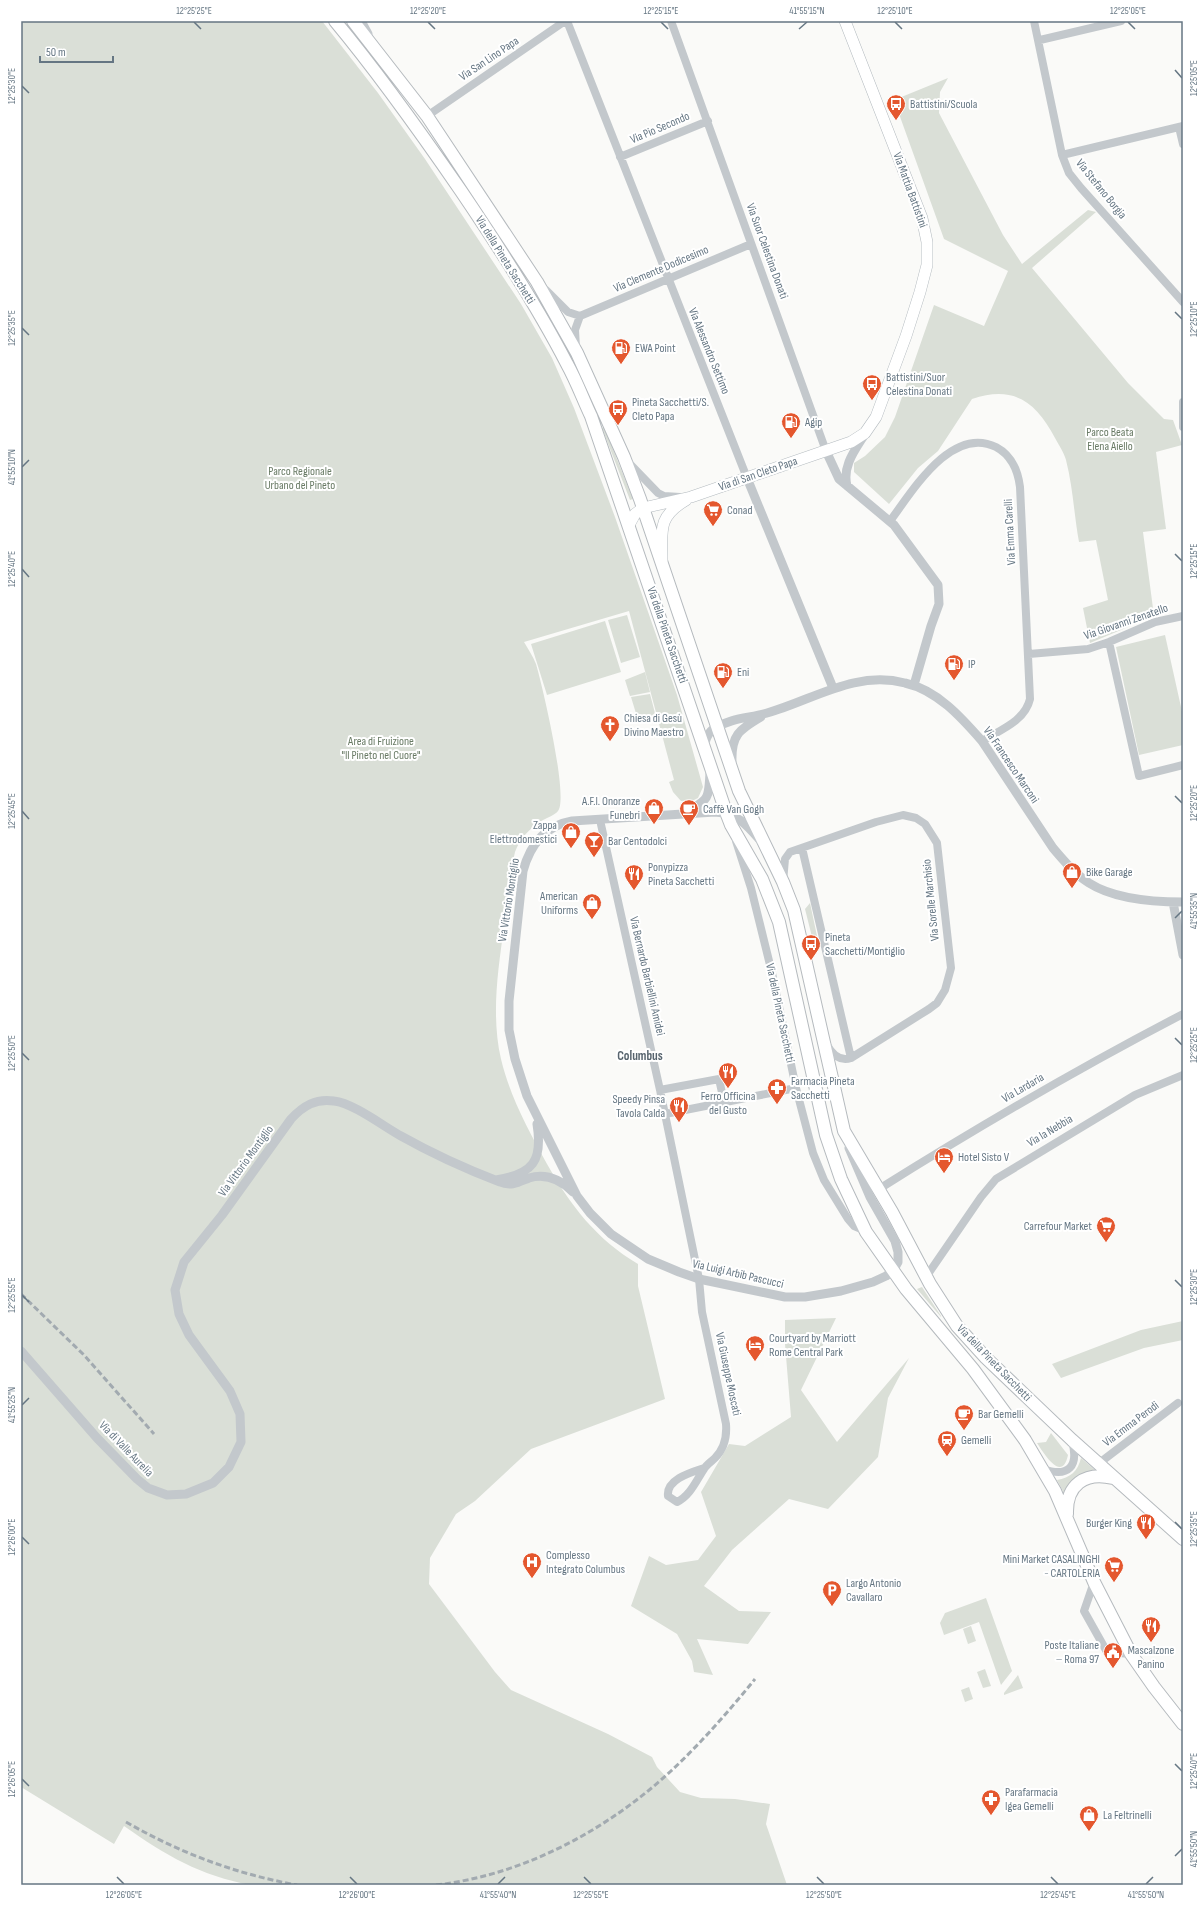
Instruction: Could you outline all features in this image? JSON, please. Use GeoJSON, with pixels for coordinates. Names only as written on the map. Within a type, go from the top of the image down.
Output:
{"type":"FeatureCollection","features":[{"type":"Feature","properties":{"kind":"main road","name":"Via della Pineta Sacchetti"},"geometry":{"type":"LineString","coordinates":[[335,21],[362,53],[417,126],[484,225],[530,298],[568,365],[591,416],[630,525],[726,812],[731,825],[758,872],[776,912],[798,1002],[826,1135],[841,1179],[866,1232],[893,1271],[993,1394],[1025,1440],[1043,1469],[1068,1518],[1094,1582],[1131,1654],[1183,1724]]}},
{"type":"Feature","properties":{"kind":"main road","name":"Via della Pineta Sacchetti"},"geometry":{"type":"LineString","coordinates":[[353,21],[427,116],[537,282],[577,353],[624,457],[662,561],[687,642],[735,780],[743,801],[783,882],[799,929],[844,1131],[879,1189],[926,1277],[964,1334],[1072,1440],[1183,1540]]}},
{"type":"Feature","properties":{"kind":"main road","name":"Via Mattia Battistini"},"geometry":{"type":"LineString","coordinates":[[826,451],[851,442],[865,433],[874,420],[887,388],[920,292],[927,265],[927,242],[922,218],[846,21]]}},
{"type":"Feature","properties":{"kind":"main road","name":"Via di San Cleto Papa"},"geometry":{"type":"LineString","coordinates":[[643,508],[691,497],[826,451]]}},
{"type":"Feature","properties":{"kind":"main road","name":"Via della Pineta Sacchetti"},"geometry":{"type":"LineString","coordinates":[[662,561],[662,532],[665,518],[672,509],[691,497]]}},
{"type":"Feature","properties":{"kind":"main road"},"geometry":{"type":"LineString","coordinates":[[630,525],[635,514],[643,508]]}},
{"type":"Feature","properties":{"kind":"main road","name":"Via della Pineta Sacchetti"},"geometry":{"type":"LineString","coordinates":[[1068,1518],[1068,1499],[1079,1484],[1087,1478],[1097,1476],[1115,1478]]}},
{"type":"Feature","properties":{"kind":"street","name":"Via della Pineta Sacchetti"},"geometry":{"type":"LineString","coordinates":[[362,21],[375,48]]}},
{"type":"Feature","properties":{"kind":"street","name":"Via San Lino Papa"},"geometry":{"type":"LineString","coordinates":[[427,116],[566,21]]}},
{"type":"Feature","properties":{"kind":"street","name":"Via Alessandro Settimo"},"geometry":{"type":"LineString","coordinates":[[566,21],[747,478],[833,688]]}},
{"type":"Feature","properties":{"kind":"street","name":"Via Suor Celestina Donati"},"geometry":{"type":"LineString","coordinates":[[671,21],[826,451],[838,477],[890,521],[938,585],[939,604],[914,685]]}},
{"type":"Feature","properties":{"kind":"street","name":"Via Stefano Borgia"},"geometry":{"type":"LineString","coordinates":[[1034,21],[1040,40],[1062,155],[1072,177],[1183,302]]}},
{"type":"Feature","properties":{"kind":"street"},"geometry":{"type":"LineString","coordinates":[[1040,40],[1121,21]]}},
{"type":"Feature","properties":{"kind":"street","name":"Via Pio Secondo"},"geometry":{"type":"LineString","coordinates":[[620,157],[708,121]]}},
{"type":"Feature","properties":{"kind":"street"},"geometry":{"type":"LineString","coordinates":[[1062,155],[1181,126],[1183,144]]}},
{"type":"Feature","properties":{"kind":"street","name":"Via Clemente Dodicesimo"},"geometry":{"type":"LineString","coordinates":[[580,316],[667,278],[751,244]]}},
{"type":"Feature","properties":{"kind":"street"},"geometry":{"type":"LineString","coordinates":[[537,282],[565,309],[572,314],[580,316],[575,330],[577,353]]}},
{"type":"Feature","properties":{"kind":"street"},"geometry":{"type":"LineString","coordinates":[[1183,402],[1183,427]]}},
{"type":"Feature","properties":{"kind":"street"},"geometry":{"type":"LineString","coordinates":[[847,486],[845,471],[865,433]]}},
{"type":"Feature","properties":{"kind":"street","name":"Via Emma Carelli"},"geometry":{"type":"LineString","coordinates":[[890,521],[932,468],[952,450],[969,444],[980,443],[991,445],[1002,451],[1012,463],[1019,479],[1029,654],[1030,689],[1028,707],[1015,721],[982,741]]}},
{"type":"Feature","properties":{"kind":"street","name":"Via di San Cleto Papa"},"geometry":{"type":"LineString","coordinates":[[624,457],[658,493],[664,496],[691,497]]}},
{"type":"Feature","properties":{"kind":"street","name":"Via Giovanni Zenatello"},"geometry":{"type":"LineString","coordinates":[[1029,654],[1081,650],[1109,642],[1155,622],[1183,616]]}},
{"type":"Feature","properties":{"kind":"street"},"geometry":{"type":"LineString","coordinates":[[1109,642],[1139,776],[1183,765]]}},
{"type":"Feature","properties":{"kind":"street","name":"Via Francesco Marconi"},"geometry":{"type":"LineString","coordinates":[[716,727],[737,719],[768,713],[833,688],[871,680],[896,681],[914,685],[945,703],[982,741],[1053,848],[1075,872],[1090,883],[1113,893],[1173,902],[1183,902]]}},
{"type":"Feature","properties":{"kind":"street","name":"Via Francesco Marconi"},"geometry":{"type":"LineString","coordinates":[[735,780],[732,753],[734,739],[742,729],[768,713]]}},
{"type":"Feature","properties":{"kind":"street"},"geometry":{"type":"LineString","coordinates":[[704,746],[708,734],[716,727]]}},
{"type":"Feature","properties":{"kind":"street"},"geometry":{"type":"LineString","coordinates":[[685,814],[707,798],[710,790],[711,767]]}},
{"type":"Feature","properties":{"kind":"street","name":"Via della Pineta Sacchetti"},"geometry":{"type":"LineString","coordinates":[[726,812],[743,821],[766,847]]}},
{"type":"Feature","properties":{"kind":"street","name":"Via Vittorio Montiglio"},"geometry":{"type":"LineString","coordinates":[[577,1196],[535,1114],[518,1074],[509,1022],[510,985],[523,871],[532,847],[547,832],[568,822],[726,812]]}},
{"type":"Feature","properties":{"kind":"street","name":"Via Sorelle Marchisio"},"geometry":{"type":"LineString","coordinates":[[802,848],[876,822],[903,815],[916,818],[925,824],[937,843],[951,968],[948,983],[941,997],[929,1009],[851,1058]]}},
{"type":"Feature","properties":{"kind":"street","name":"Via Bernardo Barbiellini Amidei"},"geometry":{"type":"LineString","coordinates":[[600,820],[660,1090],[699,1279]]}},
{"type":"Feature","properties":{"kind":"street","name":"Via della Pineta Sacchetti"},"geometry":{"type":"LineString","coordinates":[[731,825],[751,888],[772,973],[796,1088],[812,1153],[824,1180],[850,1222],[866,1232]]}},
{"type":"Feature","properties":{"kind":"street","name":"Via della Pineta Sacchetti"},"geometry":{"type":"LineString","coordinates":[[783,882],[786,856],[790,852],[802,848]]}},
{"type":"Feature","properties":{"kind":"street"},"geometry":{"type":"LineString","coordinates":[[802,848],[851,1058]]}},
{"type":"Feature","properties":{"kind":"street"},"geometry":{"type":"LineString","coordinates":[[1173,902],[1183,955]]}},
{"type":"Feature","properties":{"kind":"street","name":"Via Lardaria"},"geometry":{"type":"LineString","coordinates":[[879,1189],[971,1132],[1115,1049],[1183,1014]]}},
{"type":"Feature","properties":{"kind":"street","name":"Via della Pineta Sacchetti"},"geometry":{"type":"LineString","coordinates":[[824,1038],[833,1053],[838,1057],[845,1060],[851,1058]]}},
{"type":"Feature","properties":{"kind":"street","name":"Via la Nebbia"},"geometry":{"type":"LineString","coordinates":[[926,1277],[981,1196],[996,1179],[1135,1095],[1183,1076]]}},
{"type":"Feature","properties":{"kind":"street"},"geometry":{"type":"LineString","coordinates":[[660,1090],[719,1079],[724,1102]]}},
{"type":"Feature","properties":{"kind":"street"},"geometry":{"type":"LineString","coordinates":[[665,1114],[796,1088]]}},
{"type":"Feature","properties":{"kind":"street","name":"Via Vittorio Montiglio"},"geometry":{"type":"LineString","coordinates":[[240,1414],[230,1391],[189,1335],[179,1314],[175,1290],[184,1262],[222,1215],[295,1114],[307,1105],[316,1101],[332,1100],[345,1103],[402,1137],[448,1161],[495,1180],[510,1184],[535,1177],[552,1178],[563,1183],[577,1196]]}},
{"type":"Feature","properties":{"kind":"street","name":"Via Vittorio Montiglio"},"geometry":{"type":"LineString","coordinates":[[495,1180],[520,1174],[528,1169],[536,1158],[539,1139],[535,1114]]}},
{"type":"Feature","properties":{"kind":"street","name":"Via della Pineta Sacchetti"},"geometry":{"type":"LineString","coordinates":[[844,1131],[870,1197],[896,1245],[898,1262],[893,1271]]}},
{"type":"Feature","properties":{"kind":"street","name":"Via Luigi Arbib Pascucci"},"geometry":{"type":"LineString","coordinates":[[577,1196],[604,1227],[626,1245],[655,1263],[699,1279],[785,1297],[805,1297],[841,1291],[873,1282],[893,1271]]}},
{"type":"Feature","properties":{"kind":"street","name":"Via Giuseppe Moscati"},"geometry":{"type":"LineString","coordinates":[[699,1279],[702,1312],[727,1429],[726,1439],[720,1452],[704,1468],[698,1481],[683,1499],[676,1502],[668,1496],[667,1490],[671,1484],[688,1474],[704,1468]]}},
{"type":"Feature","properties":{"kind":"street","name":"Via di Valle Aurelia"},"geometry":{"type":"LineString","coordinates":[[21,1351],[96,1438],[136,1479],[148,1488],[167,1495],[186,1494],[205,1488],[214,1483],[229,1467],[241,1442],[240,1414]]}},
{"type":"Feature","properties":{"kind":"street","name":"Via Emma Perodi"},"geometry":{"type":"LineString","coordinates":[[1098,1464],[1178,1403]]}},
{"type":"Feature","properties":{"kind":"street"},"geometry":{"type":"LineString","coordinates":[[1043,1469],[1060,1473],[1070,1468],[1075,1456],[1072,1440]]}},
{"type":"Feature","properties":{"kind":"street"},"geometry":{"type":"LineString","coordinates":[[1094,1582],[1084,1611],[1107,1652],[1131,1654]]}},
{"type":"Feature","properties":{"kind":"green space","name":"Parco Regionale Urbano del Pineto"},"geometry":{"type":"Polygon","coordinates":[[[21,21],[322,21],[378,93],[425,159],[521,304],[552,358],[574,408],[615,517],[677,695],[703,787],[698,798],[694,800],[681,801],[673,792],[669,782],[674,780],[629,611],[524,642],[536,664],[544,694],[557,764],[560,785],[560,802],[558,811],[538,823],[530,830],[520,842],[515,852],[508,890],[496,993],[496,1026],[501,1059],[509,1087],[547,1164],[565,1194],[597,1233],[638,1264],[638,1286],[665,1399],[531,1449],[475,1501],[456,1514],[430,1558],[429,1584],[495,1672],[511,1690],[608,1734],[652,1757],[657,1767],[680,1792],[701,1798],[735,1799],[770,1804],[766,1824],[787,1885],[251,1885],[216,1876],[184,1863],[154,1846],[124,1826],[114,1844],[21,1787],[21,21]]]}},
{"type":"Feature","properties":{"kind":"green space","name":"Parco Beata Elena Aiello"},"geometry":{"type":"Polygon","coordinates":[[[948,78],[940,92],[939,113],[1003,235],[1022,264],[1088,210],[1096,212],[1032,268],[1128,383],[1164,419],[1173,420],[1182,445],[1156,452],[1166,529],[1143,532],[1154,616],[1090,643],[1083,608],[1108,600],[1096,540],[1079,542],[1065,457],[1048,425],[1031,406],[1012,396],[1000,394],[987,395],[972,399],[938,451],[918,468],[889,504],[854,472],[854,463],[865,456],[885,437],[895,417],[934,305],[984,326],[1008,271],[944,239],[894,100],[948,78]]]}},
{"type":"Feature","properties":{"kind":"green space"},"geometry":{"type":"Polygon","coordinates":[[[604,427],[633,499],[630,500],[602,428],[604,427]]]}},
{"type":"Feature","properties":{"kind":"green space"},"geometry":{"type":"Polygon","coordinates":[[[627,615],[640,657],[621,663],[608,620],[627,615]]]}},
{"type":"Feature","properties":{"kind":"green space"},"geometry":{"type":"Polygon","coordinates":[[[605,621],[621,672],[547,695],[531,644],[605,621]]]}},
{"type":"Feature","properties":{"kind":"green space"},"geometry":{"type":"Polygon","coordinates":[[[1165,635],[1183,716],[1183,745],[1139,755],[1116,647],[1165,635]]]}},
{"type":"Feature","properties":{"kind":"green space"},"geometry":{"type":"Polygon","coordinates":[[[645,672],[650,692],[630,696],[625,680],[645,672]]]}},
{"type":"Feature","properties":{"kind":"green space"},"geometry":{"type":"Polygon","coordinates":[[[650,694],[656,717],[638,720],[631,697],[650,694]]]}},
{"type":"Feature","properties":{"kind":"green space"},"geometry":{"type":"Polygon","coordinates":[[[810,903],[817,936],[813,941],[805,909],[810,903]]]}},
{"type":"Feature","properties":{"kind":"green space"},"geometry":{"type":"Polygon","coordinates":[[[922,1287],[941,1316],[941,1317],[917,1289],[922,1287]]]}},
{"type":"Feature","properties":{"kind":"green space"},"geometry":{"type":"Polygon","coordinates":[[[836,1318],[801,1390],[837,1442],[909,1358],[888,1398],[878,1457],[828,1509],[789,1499],[732,1550],[704,1586],[739,1611],[771,1612],[748,1644],[697,1639],[713,1675],[694,1672],[692,1661],[677,1634],[631,1606],[649,1556],[666,1565],[698,1560],[716,1536],[701,1492],[729,1444],[745,1446],[791,1417],[785,1344],[785,1320],[836,1318]]]}},
{"type":"Feature","properties":{"kind":"green space"},"geometry":{"type":"Polygon","coordinates":[[[1183,1321],[1183,1340],[1144,1348],[1061,1378],[1052,1364],[1141,1330],[1183,1321]]]}},
{"type":"Feature","properties":{"kind":"green space"},"geometry":{"type":"Polygon","coordinates":[[[1051,1433],[1068,1455],[1065,1463],[1061,1467],[1052,1463],[1037,1443],[1046,1442],[1051,1433]]]}},
{"type":"Feature","properties":{"kind":"green space"},"geometry":{"type":"Polygon","coordinates":[[[1081,1458],[1095,1470],[1076,1477],[1064,1493],[1057,1480],[1070,1476],[1078,1467],[1081,1458]]]}},
{"type":"Feature","properties":{"kind":"green space"},"geometry":{"type":"Polygon","coordinates":[[[986,1598],[1012,1671],[1001,1685],[979,1622],[944,1635],[940,1623],[945,1613],[986,1598]]]}},
{"type":"Feature","properties":{"kind":"green space"},"geometry":{"type":"Polygon","coordinates":[[[971,1626],[976,1641],[968,1644],[963,1629],[971,1626]]]}},
{"type":"Feature","properties":{"kind":"green space"},"geometry":{"type":"Polygon","coordinates":[[[985,1669],[991,1686],[983,1688],[977,1672],[985,1669]]]}},
{"type":"Feature","properties":{"kind":"green space"},"geometry":{"type":"Polygon","coordinates":[[[1018,1675],[1023,1688],[1004,1695],[1004,1693],[1018,1675]]]}},
{"type":"Feature","properties":{"kind":"green space"},"geometry":{"type":"Polygon","coordinates":[[[969,1687],[973,1699],[965,1702],[961,1690],[969,1687]]]}},
{"type":"Feature","properties":{"kind":"railway"},"geometry":{"type":"LineString","coordinates":[[21,1294],[84,1355],[154,1434]]}},
{"type":"Feature","properties":{"kind":"railway"},"geometry":{"type":"LineString","coordinates":[[436,1885],[469,1880],[532,1860],[592,1830],[620,1812],[671,1771],[693,1749],[755,1679]]}},
{"type":"Feature","properties":{"kind":"railway"},"geometry":{"type":"LineString","coordinates":[[126,1822],[188,1853],[209,1861],[252,1875],[297,1885]]}},
{"type":"Feature","properties":{"kind":"place","name":"Battistini/Scuola"},"geometry":{"type":"Point","coordinates":[896,121]}},
{"type":"Feature","properties":{"kind":"place","name":"EWA Point"},"geometry":{"type":"Point","coordinates":[621,365]}},
{"type":"Feature","properties":{"kind":"place","name":"Battistini/Suor Celestina Donati"},"geometry":{"type":"Point","coordinates":[872,401]}},
{"type":"Feature","properties":{"kind":"place","name":"Pineta Sacchetti/S. Cleto Papa"},"geometry":{"type":"Point","coordinates":[618,426]}},
{"type":"Feature","properties":{"kind":"place","name":"Agip"},"geometry":{"type":"Point","coordinates":[791,439]}},
{"type":"Feature","properties":{"kind":"place","name":"Conad"},"geometry":{"type":"Point","coordinates":[713,527]}},
{"type":"Feature","properties":{"kind":"place","name":"IP"},"geometry":{"type":"Point","coordinates":[954,681]}},
{"type":"Feature","properties":{"kind":"place","name":"Eni"},"geometry":{"type":"Point","coordinates":[723,689]}},
{"type":"Feature","properties":{"kind":"place","name":"Chiesa di Gesù Divino Maestro"},"geometry":{"type":"Point","coordinates":[610,742]}},
{"type":"Feature","properties":{"kind":"place","name":"A.F.I. Onoranze Funebri"},"geometry":{"type":"Point","coordinates":[654,825]}},
{"type":"Feature","properties":{"kind":"place","name":"Caffè Van Gogh"},"geometry":{"type":"Point","coordinates":[689,826]}},
{"type":"Feature","properties":{"kind":"place","name":"Zappa Elettrodomestici"},"geometry":{"type":"Point","coordinates":[571,849]}},
{"type":"Feature","properties":{"kind":"place","name":"Bar Centodolci"},"geometry":{"type":"Point","coordinates":[594,858]}},
{"type":"Feature","properties":{"kind":"place","name":"Bike Garage"},"geometry":{"type":"Point","coordinates":[1072,889]}},
{"type":"Feature","properties":{"kind":"place","name":"Ponypizza Pineta Sacchetti"},"geometry":{"type":"Point","coordinates":[634,891]}},
{"type":"Feature","properties":{"kind":"place","name":"American Uniforms"},"geometry":{"type":"Point","coordinates":[592,920]}},
{"type":"Feature","properties":{"kind":"place","name":"Pineta Sacchetti/Montiglio"},"geometry":{"type":"Point","coordinates":[811,961]}},
{"type":"Feature","properties":{"kind":"place","name":"Ferro Officina del Gusto"},"geometry":{"type":"Point","coordinates":[728,1089]}},
{"type":"Feature","properties":{"kind":"place","name":"Farmacia Pineta Sacchetti"},"geometry":{"type":"Point","coordinates":[777,1105]}},
{"type":"Feature","properties":{"kind":"place","name":"Speedy Pinsa Tavola Calda"},"geometry":{"type":"Point","coordinates":[679,1123]}},
{"type":"Feature","properties":{"kind":"place","name":"Hotel Sisto V"},"geometry":{"type":"Point","coordinates":[944,1174]}},
{"type":"Feature","properties":{"kind":"place","name":"Carrefour Market"},"geometry":{"type":"Point","coordinates":[1106,1243]}},
{"type":"Feature","properties":{"kind":"place","name":"Courtyard by Marriott Rome Central Park"},"geometry":{"type":"Point","coordinates":[755,1362]}},
{"type":"Feature","properties":{"kind":"place","name":"Bar Gemelli"},"geometry":{"type":"Point","coordinates":[964,1431]}},
{"type":"Feature","properties":{"kind":"place","name":"Gemelli"},"geometry":{"type":"Point","coordinates":[947,1457]}},
{"type":"Feature","properties":{"kind":"place","name":"Burger King"},"geometry":{"type":"Point","coordinates":[1146,1540]}},
{"type":"Feature","properties":{"kind":"place","name":"Complesso Integrato Columbus"},"geometry":{"type":"Point","coordinates":[532,1579]}},
{"type":"Feature","properties":{"kind":"place","name":"Mini Market CASALINGHI - CARTOLERIA"},"geometry":{"type":"Point","coordinates":[1114,1583]}},
{"type":"Feature","properties":{"kind":"place","name":"Largo Antonio Cavallaro"},"geometry":{"type":"Point","coordinates":[832,1607]}},
{"type":"Feature","properties":{"kind":"place","name":"Mascalzone Panino"},"geometry":{"type":"Point","coordinates":[1151,1643]}},
{"type":"Feature","properties":{"kind":"place","name":"Poste Italiane – Roma 97"},"geometry":{"type":"Point","coordinates":[1113,1669]}},
{"type":"Feature","properties":{"kind":"place","name":"Parafarmacia Igea Gemelli"},"geometry":{"type":"Point","coordinates":[991,1816]}},
{"type":"Feature","properties":{"kind":"place","name":"La Feltrinelli"},"geometry":{"type":"Point","coordinates":[1089,1832]}},
{"type":"Feature","properties":{"kind":"district","name":"Columbus"},"geometry":{"type":"Point","coordinates":[640,1056]}},
{"type":"Feature","properties":{"kind":"park label","name":"Area di Fruizione \"Il Pineto nel Cuore\""},"geometry":{"type":"Point","coordinates":[381,748]}}]}
